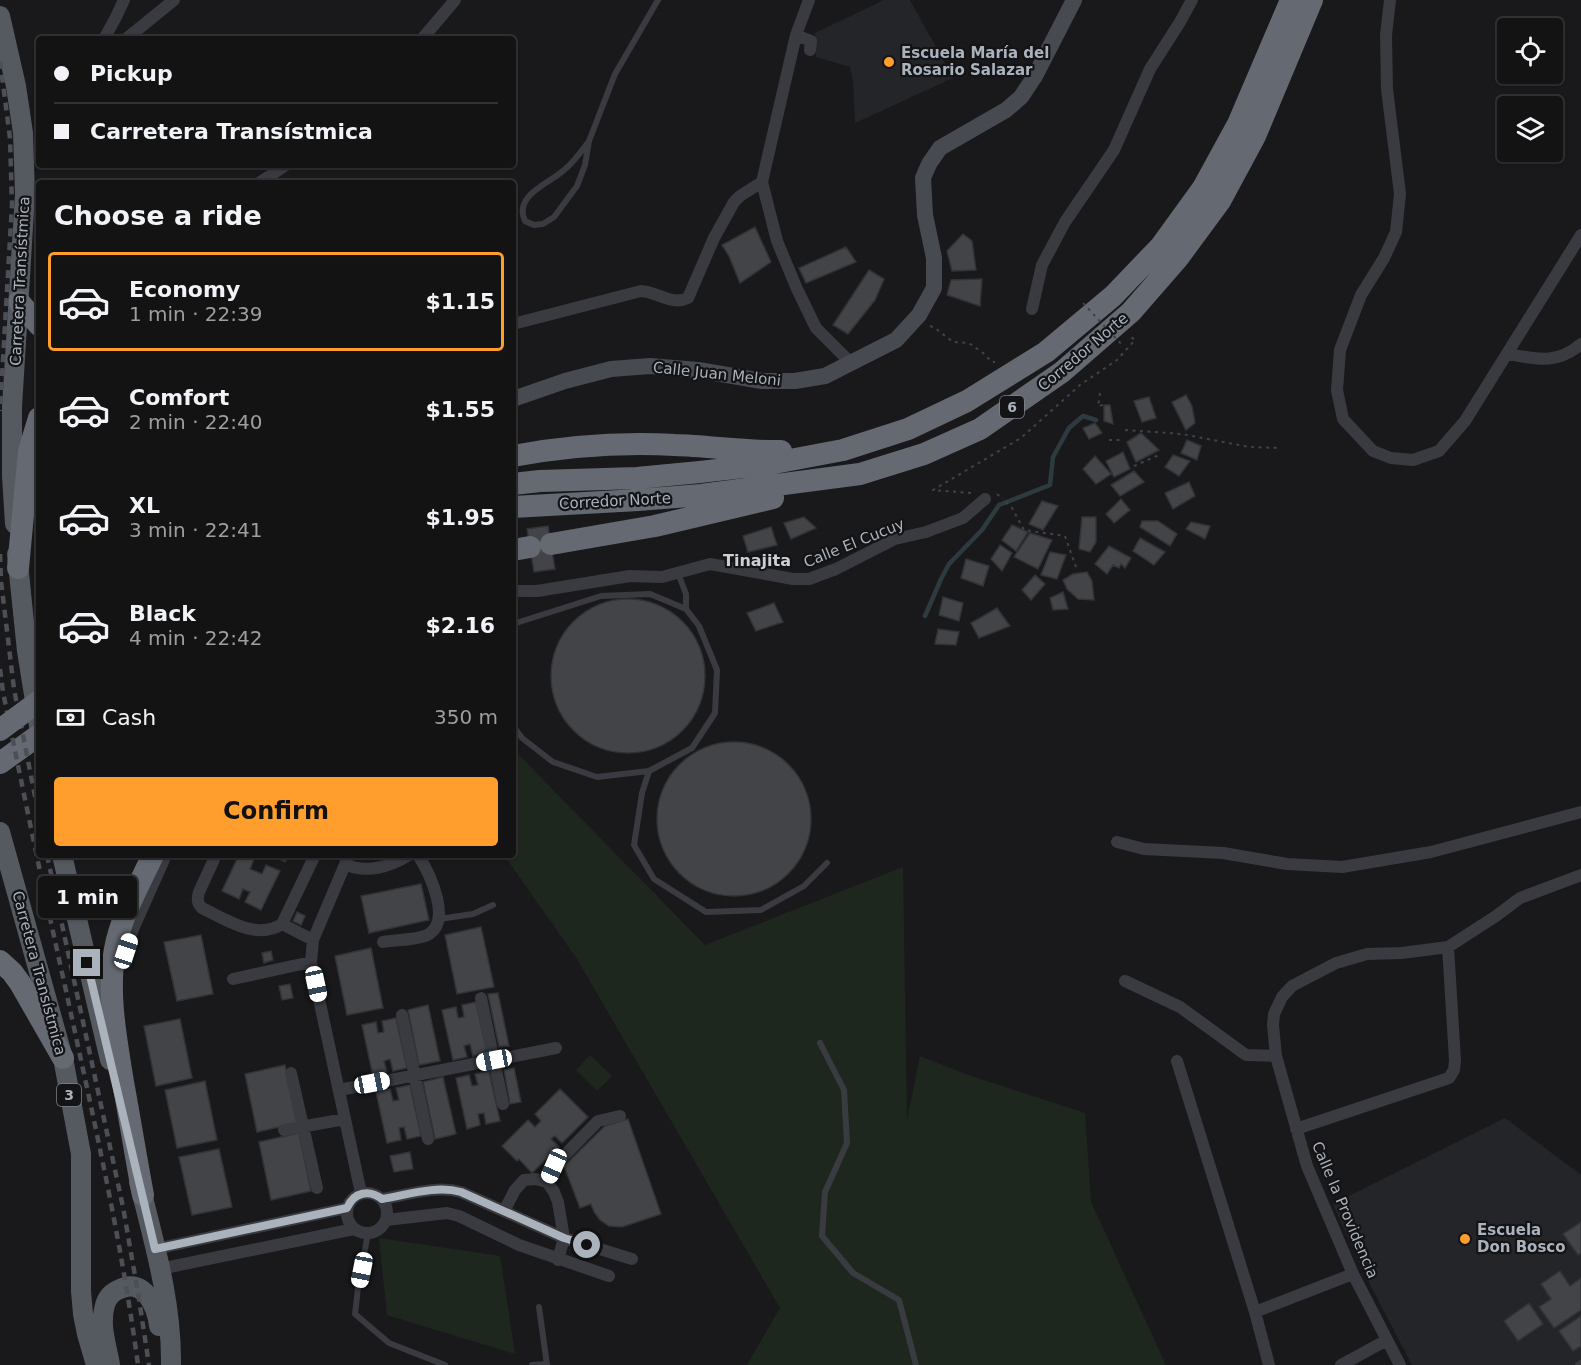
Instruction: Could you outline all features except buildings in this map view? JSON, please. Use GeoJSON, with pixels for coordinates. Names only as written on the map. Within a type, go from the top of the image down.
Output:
{"type":"FeatureCollection","features":[{"type":"Feature","properties":{"kind":"highway","name":"Corredor Norte"},"geometry":{"type":"LineString","coordinates":[[516,484],[551,480],[637,478],[700,472],[770,464],[843,450],[908,429],[967,401],[1046,352],[1113,296],[1161,246],[1203,188],[1238,124],[1292,0]]}},
{"type":"Feature","properties":{"kind":"highway","name":"Corredor Norte"},"geometry":{"type":"LineString","coordinates":[[516,507],[701,495],[860,474],[924,454],[980,429],[1062,372],[1131,312],[1178,258],[1220,201],[1255,136],[1312,0]]}},
{"type":"Feature","properties":{"kind":"highway"},"geometry":{"type":"LineString","coordinates":[[19,302],[36,322]]}},
{"type":"Feature","properties":{"kind":"highway"},"geometry":{"type":"LineString","coordinates":[[18,568],[28,451],[36,427]]}},
{"type":"Feature","properties":{"kind":"highway"},"geometry":{"type":"LineString","coordinates":[[516,456],[592,445],[638,444],[776,451],[843,450]]}},
{"type":"Feature","properties":{"kind":"highway"},"geometry":{"type":"LineString","coordinates":[[531,547],[655,526],[758,502],[860,474]]}},
{"type":"Feature","properties":{"kind":"highway"},"geometry":{"type":"LineString","coordinates":[[0,729],[36,703]]}},
{"type":"Feature","properties":{"kind":"highway"},"geometry":{"type":"LineString","coordinates":[[0,764],[36,737]]}},
{"type":"Feature","properties":{"kind":"highway"},"geometry":{"type":"LineString","coordinates":[[143,1196],[116,1040],[112,994],[113,963],[118,934],[152,858]]}},
{"type":"Feature","properties":{"kind":"highway"},"geometry":{"type":"LineString","coordinates":[[0,962],[20,983],[63,1058]]}},
{"type":"Feature","properties":{"kind":"main road","name":"Calle Juan Meloni"},"geometry":{"type":"LineString","coordinates":[[516,398],[565,381],[611,369],[650,366],[698,370],[762,381],[795,381],[825,376],[897,340],[918,315],[933,288],[934,258],[925,215],[923,178],[929,164],[940,148],[1006,110],[1021,96],[1035,76],[1074,0]]}},
{"type":"Feature","properties":{"kind":"main road","name":"Carretera Transístmica"},"geometry":{"type":"LineString","coordinates":[[0,16],[16,86],[32,195],[19,302],[12,407],[12,476],[18,568],[36,707]]}},
{"type":"Feature","properties":{"kind":"main road","name":"Carretera Transístmica"},"geometry":{"type":"LineString","coordinates":[[0,832],[63,1058],[81,1155],[81,1291],[87,1334],[96,1365]]}},
{"type":"Feature","properties":{"kind":"main road"},"geometry":{"type":"LineString","coordinates":[[63,858],[160,1269],[170,1325],[171,1365]]}},
{"type":"Feature","properties":{"kind":"main road"},"geometry":{"type":"LineString","coordinates":[[110,1365],[103,1324],[104,1307],[117,1290],[131,1287],[142,1290],[149,1296],[157,1312],[163,1365]]}},
{"type":"Feature","properties":{"kind":"street"},"geometry":{"type":"LineString","coordinates":[[106,36],[124,0]]}},
{"type":"Feature","properties":{"kind":"street"},"geometry":{"type":"LineString","coordinates":[[130,36],[174,0]]}},
{"type":"Feature","properties":{"kind":"street"},"geometry":{"type":"LineString","coordinates":[[424,36],[454,0]]}},
{"type":"Feature","properties":{"kind":"street"},"geometry":{"type":"LineString","coordinates":[[809,0],[796,34],[762,182],[777,241],[816,328],[851,363]]}},
{"type":"Feature","properties":{"kind":"street"},"geometry":{"type":"LineString","coordinates":[[1032,309],[1042,265],[1065,222],[1114,150],[1150,69],[1192,0]]}},
{"type":"Feature","properties":{"kind":"street"},"geometry":{"type":"LineString","coordinates":[[1390,0],[1386,35],[1387,89],[1400,194],[1396,232],[1384,258],[1361,296],[1340,350],[1336,390],[1343,419],[1373,451],[1391,458],[1413,460],[1439,451],[1465,421],[1581,235]]}},
{"type":"Feature","properties":{"kind":"street"},"geometry":{"type":"LineString","coordinates":[[796,34],[811,41],[810,50]]}},
{"type":"Feature","properties":{"kind":"street"},"geometry":{"type":"LineString","coordinates":[[264,180],[282,168]]}},
{"type":"Feature","properties":{"kind":"street"},"geometry":{"type":"LineString","coordinates":[[516,323],[641,291],[650,292],[675,302],[688,298],[714,238],[734,202],[762,182]]}},
{"type":"Feature","properties":{"kind":"street"},"geometry":{"type":"LineString","coordinates":[[1507,354],[1542,360],[1555,358],[1572,351],[1581,344]]}},
{"type":"Feature","properties":{"kind":"street","name":"Calle El Cucuy"},"geometry":{"type":"LineString","coordinates":[[516,591],[537,591],[630,576],[662,577],[710,564],[793,579],[809,579],[836,569],[895,539],[927,532],[963,518],[985,499]]}},
{"type":"Feature","properties":{"kind":"street"},"geometry":{"type":"LineString","coordinates":[[1117,842],[1144,849],[1223,852],[1287,864],[1342,867],[1431,852],[1581,812]]}},
{"type":"Feature","properties":{"kind":"street"},"geometry":{"type":"LineString","coordinates":[[112,994],[133,929],[165,858]]}},
{"type":"Feature","properties":{"kind":"street"},"geometry":{"type":"LineString","coordinates":[[215,858],[199,892],[199,905],[246,928],[267,930],[282,924],[314,858]]}},
{"type":"Feature","properties":{"kind":"street"},"geometry":{"type":"LineString","coordinates":[[361,1193],[311,962],[313,940],[347,859],[360,869],[382,867],[404,858]]}},
{"type":"Feature","properties":{"kind":"street"},"geometry":{"type":"LineString","coordinates":[[383,942],[426,936],[435,928],[439,910],[435,889],[420,858]]}},
{"type":"Feature","properties":{"kind":"street","name":"Calle la Providencia"},"geometry":{"type":"LineString","coordinates":[[1400,1365],[1353,1274],[1307,1166],[1276,1056],[1273,1025],[1277,1005],[1287,991],[1300,981],[1336,963],[1367,954],[1402,953],[1448,947],[1521,898],[1581,875]]}},
{"type":"Feature","properties":{"kind":"street"},"geometry":{"type":"LineString","coordinates":[[282,924],[313,940]]}},
{"type":"Feature","properties":{"kind":"street"},"geometry":{"type":"LineString","coordinates":[[1296,1129],[1449,1078],[1454,1070],[1455,1060],[1448,947]]}},
{"type":"Feature","properties":{"kind":"street"},"geometry":{"type":"LineString","coordinates":[[233,979],[311,962]]}},
{"type":"Feature","properties":{"kind":"street"},"geometry":{"type":"LineString","coordinates":[[1125,981],[1180,1007],[1246,1055],[1276,1056]]}},
{"type":"Feature","properties":{"kind":"street"},"geometry":{"type":"LineString","coordinates":[[481,998],[503,1104]]}},
{"type":"Feature","properties":{"kind":"street"},"geometry":{"type":"LineString","coordinates":[[402,1015],[428,1139]]}},
{"type":"Feature","properties":{"kind":"street"},"geometry":{"type":"LineString","coordinates":[[339,1090],[556,1048]]}},
{"type":"Feature","properties":{"kind":"street"},"geometry":{"type":"LineString","coordinates":[[1178,1061],[1269,1365]]}},
{"type":"Feature","properties":{"kind":"street"},"geometry":{"type":"LineString","coordinates":[[291,1073],[317,1188]]}},
{"type":"Feature","properties":{"kind":"street"},"geometry":{"type":"LineString","coordinates":[[547,1182],[554,1166],[598,1122],[620,1116]]}},
{"type":"Feature","properties":{"kind":"street"},"geometry":{"type":"LineString","coordinates":[[284,1130],[345,1119]]}},
{"type":"Feature","properties":{"kind":"street"},"geometry":{"type":"LineString","coordinates":[[504,1211],[514,1190],[524,1180],[536,1179],[547,1182],[558,1202],[564,1238],[558,1260]]}},
{"type":"Feature","properties":{"kind":"street"},"geometry":{"type":"LineString","coordinates":[[382,1199],[450,1189],[564,1238],[632,1259]]}},
{"type":"Feature","properties":{"kind":"street"},"geometry":{"type":"LineString","coordinates":[[361,1193],[376,1195],[382,1199],[387,1213],[382,1227],[368,1233],[354,1228],[348,1219],[347,1208],[350,1201],[361,1193]]}},
{"type":"Feature","properties":{"kind":"street"},"geometry":{"type":"LineString","coordinates":[[155,1249],[347,1208]]}},
{"type":"Feature","properties":{"kind":"street"},"geometry":{"type":"LineString","coordinates":[[386,1220],[447,1213],[459,1216],[519,1245],[609,1276]]}},
{"type":"Feature","properties":{"kind":"street"},"geometry":{"type":"LineString","coordinates":[[160,1269],[354,1228]]}},
{"type":"Feature","properties":{"kind":"street"},"geometry":{"type":"LineString","coordinates":[[1255,1312],[1353,1274]]}},
{"type":"Feature","properties":{"kind":"street"},"geometry":{"type":"LineString","coordinates":[[1341,1365],[1387,1340]]}},
{"type":"Feature","properties":{"kind":"lane"},"geometry":{"type":"LineString","coordinates":[[589,141],[561,173],[526,198],[522,206],[525,221],[534,225],[543,224],[554,217],[577,186],[585,165],[589,141],[615,74],[657,0]]}},
{"type":"Feature","properties":{"kind":"lane"},"geometry":{"type":"LineString","coordinates":[[678,573],[686,594],[686,609]]}},
{"type":"Feature","properties":{"kind":"lane"},"geometry":{"type":"LineString","coordinates":[[516,623],[601,596],[650,594],[686,609],[699,626],[717,670],[715,713],[692,748],[649,771],[597,777],[553,762],[522,738],[516,730]]}},
{"type":"Feature","properties":{"kind":"lane"},"geometry":{"type":"LineString","coordinates":[[649,771],[642,793],[634,845],[654,879],[706,912],[761,910],[804,885],[827,863]]}},
{"type":"Feature","properties":{"kind":"lane"},"geometry":{"type":"LineString","coordinates":[[438,919],[473,914],[493,905]]}},
{"type":"Feature","properties":{"kind":"lane"},"geometry":{"type":"LineString","coordinates":[[820,1043],[844,1090],[847,1143],[825,1192],[822,1236],[853,1273],[899,1300],[916,1365]]}},
{"type":"Feature","properties":{"kind":"lane"},"geometry":{"type":"LineString","coordinates":[[368,1233],[355,1314],[389,1343],[445,1365]]}},
{"type":"Feature","properties":{"kind":"lane"},"geometry":{"type":"LineString","coordinates":[[532,1365],[547,1365],[539,1306]]}},
{"type":"Feature","properties":{"kind":"path"},"geometry":{"type":"LineString","coordinates":[[1083,303],[1122,345]]}},
{"type":"Feature","properties":{"kind":"path"},"geometry":{"type":"LineString","coordinates":[[912,322],[935,328],[953,342],[969,343],[992,362],[1004,360]]}},
{"type":"Feature","properties":{"kind":"path"},"geometry":{"type":"LineString","coordinates":[[985,499],[980,495],[967,492],[933,490],[1021,438],[1080,385],[1117,360],[1135,340],[1131,336]]}},
{"type":"Feature","properties":{"kind":"path"},"geometry":{"type":"LineString","coordinates":[[1100,393],[1098,406],[1103,405]]}},
{"type":"Feature","properties":{"kind":"path"},"geometry":{"type":"LineString","coordinates":[[1125,430],[1182,434],[1249,447],[1281,447]]}},
{"type":"Feature","properties":{"kind":"path"},"geometry":{"type":"LineString","coordinates":[[1110,440],[1124,440]]}},
{"type":"Feature","properties":{"kind":"path"},"geometry":{"type":"LineString","coordinates":[[1134,466],[1159,455]]}},
{"type":"Feature","properties":{"kind":"path"},"geometry":{"type":"LineString","coordinates":[[1006,502],[1012,508],[1024,530],[1065,536],[1076,567]]}},
{"type":"Feature","properties":{"kind":"shaded area","name":"Escuela María del Rosario Salazar"},"geometry":{"type":"Polygon","coordinates":[[[884,0],[910,0],[953,78],[855,123],[850,67],[816,57],[815,33],[884,0]]]}},
{"type":"Feature","properties":{"kind":"shaded area"},"geometry":{"type":"Polygon","coordinates":[[[516,752],[705,945],[903,867],[907,1120],[920,1056],[968,1075],[1085,1113],[1091,1202],[1166,1365],[747,1365],[780,1308],[577,959],[506,858],[516,858],[516,752]]]}},
{"type":"Feature","properties":{"kind":"shaded area"},"geometry":{"type":"Polygon","coordinates":[[[590,1055],[612,1076],[597,1091],[576,1070],[590,1055]]]}},
{"type":"Feature","properties":{"kind":"shaded area","name":"Escuela Don Bosco"},"geometry":{"type":"Polygon","coordinates":[[[1505,1118],[1581,1175],[1581,1365],[1412,1365],[1364,1273],[1333,1204],[1505,1118]]]}},
{"type":"Feature","properties":{"kind":"shaded area"},"geometry":{"type":"Polygon","coordinates":[[[379,1238],[500,1256],[515,1354],[387,1315],[379,1238]]]}},
{"type":"Feature","properties":{"kind":"waterway"},"geometry":{"type":"LineString","coordinates":[[925,616],[949,564],[982,530],[999,505],[1050,485],[1053,457],[1069,428],[1083,416],[1096,420]]}},
{"type":"Feature","properties":{"kind":"railway"},"geometry":{"type":"LineString","coordinates":[[0,61],[10,138],[12,205],[0,411]]}},
{"type":"Feature","properties":{"kind":"railway"},"geometry":{"type":"LineString","coordinates":[[0,554],[14,689],[36,802]]}},
{"type":"Feature","properties":{"kind":"railway"},"geometry":{"type":"LineString","coordinates":[[0,669],[36,853]]}},
{"type":"Feature","properties":{"kind":"railway"},"geometry":{"type":"LineString","coordinates":[[37,858],[105,1175],[138,1365]]}},
{"type":"Feature","properties":{"kind":"railway"},"geometry":{"type":"LineString","coordinates":[[48,858],[123,1207],[149,1365]]}},
{"type":"Feature","properties":{"kind":"place","name":"Escuela María del Rosario Salazar"},"geometry":{"type":"Point","coordinates":[889,62]}},
{"type":"Feature","properties":{"kind":"place","name":"Escuela Don Bosco"},"geometry":{"type":"Point","coordinates":[1465,1239]}},
{"type":"Feature","properties":{"kind":"district","name":"Tinajita"},"geometry":{"type":"Point","coordinates":[757,560]}},
{"type":"Feature","properties":{"kind":"route"},"geometry":{"type":"LineString","coordinates":[[87,963],[155,1249],[347,1208],[350,1201],[361,1193],[376,1195],[382,1199],[439,1189],[461,1192],[564,1238],[587,1245]]}}]}
